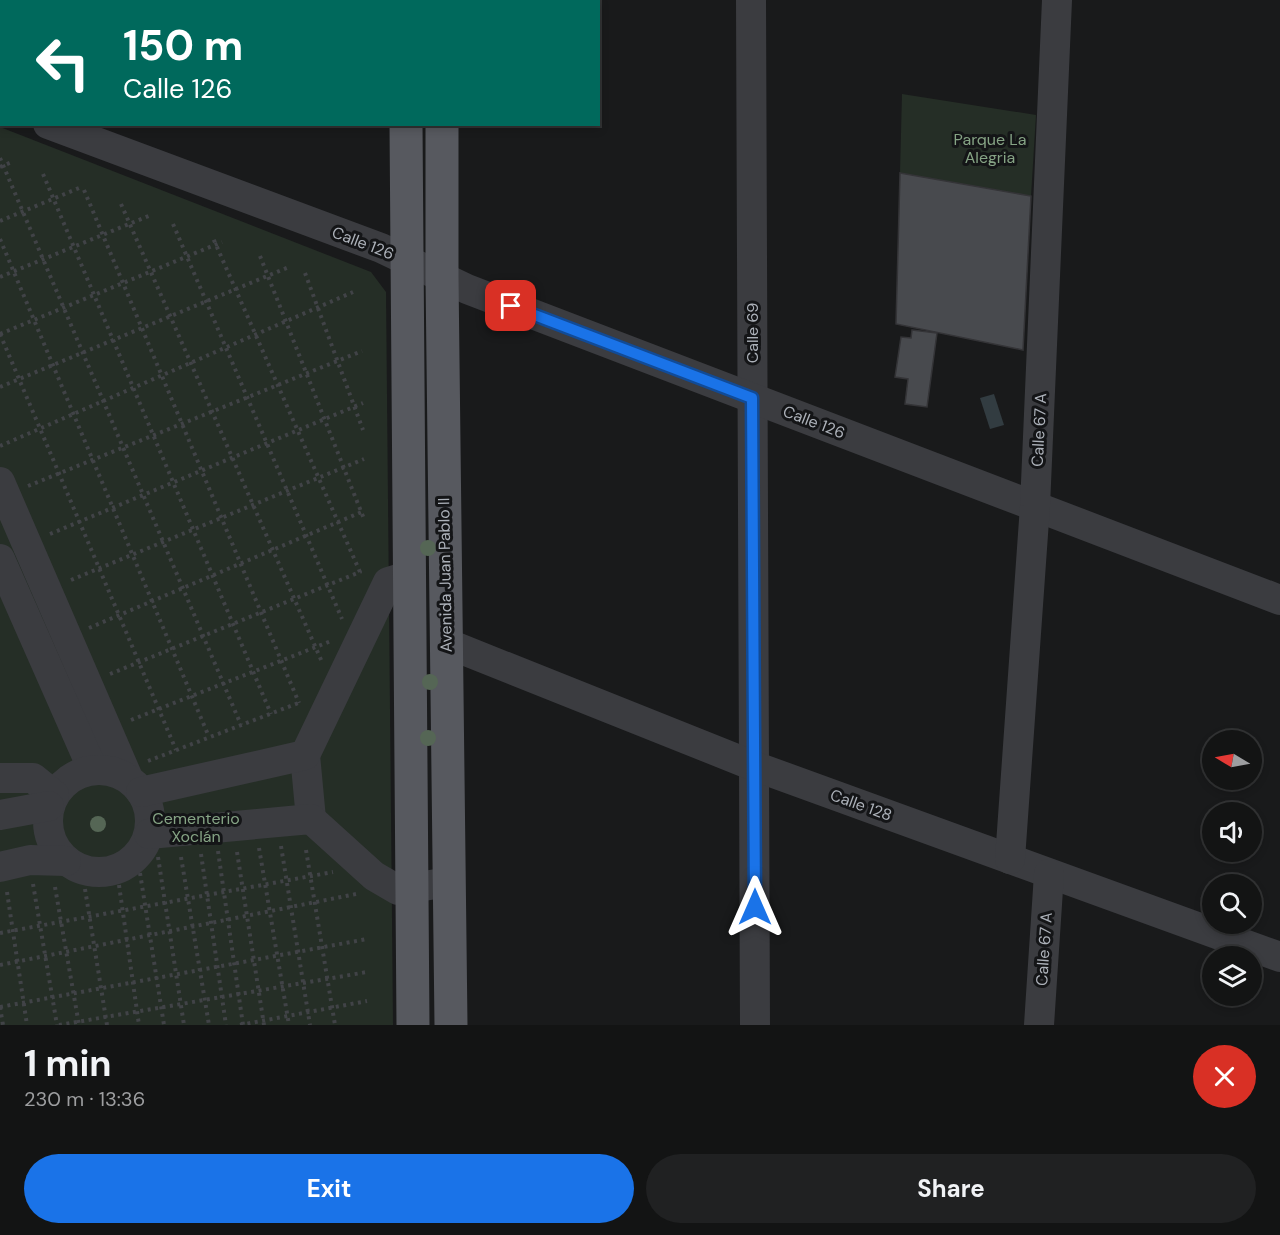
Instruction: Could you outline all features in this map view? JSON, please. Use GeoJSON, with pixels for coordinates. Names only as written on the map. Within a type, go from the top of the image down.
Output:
{"type":"FeatureCollection","features":[{"type":"Feature","properties":{"kind":"main road","name":"Avenida Juan Pablo II"},"geometry":{"type":"LineString","coordinates":[[406,126],[413,1025]]}},
{"type":"Feature","properties":{"kind":"main road","name":"Avenida Juan Pablo II"},"geometry":{"type":"LineString","coordinates":[[442,126],[449,882],[454,1024]]}},
{"type":"Feature","properties":{"kind":"street","name":"Calle 69"},"geometry":{"type":"LineString","coordinates":[[750,0],[755,1025]]}},
{"type":"Feature","properties":{"kind":"street","name":"Calle 67 A"},"geometry":{"type":"LineString","coordinates":[[1010,859],[1035,506],[1057,0]]}},
{"type":"Feature","properties":{"kind":"street","name":"Calle 126"},"geometry":{"type":"LineString","coordinates":[[58,126],[105,136],[381,248],[467,289],[1280,600]]}},
{"type":"Feature","properties":{"kind":"street"},"geometry":{"type":"LineString","coordinates":[[9,486],[138,777],[148,805],[153,846]]}},
{"type":"Feature","properties":{"kind":"street"},"geometry":{"type":"LineString","coordinates":[[0,559],[93,770]]}},
{"type":"Feature","properties":{"kind":"street"},"geometry":{"type":"LineString","coordinates":[[308,833],[305,755],[388,582],[411,575]]}},
{"type":"Feature","properties":{"kind":"street","name":"Calle 128"},"geometry":{"type":"LineString","coordinates":[[446,643],[754,766],[1280,957]]}},
{"type":"Feature","properties":{"kind":"street"},"geometry":{"type":"LineString","coordinates":[[60,868],[49,834],[47,818],[52,800],[63,784],[74,776],[93,770],[115,771],[138,777],[305,755]]}},
{"type":"Feature","properties":{"kind":"street"},"geometry":{"type":"LineString","coordinates":[[0,778],[33,778],[52,800]]}},
{"type":"Feature","properties":{"kind":"street"},"geometry":{"type":"LineString","coordinates":[[0,816],[52,800]]}},
{"type":"Feature","properties":{"kind":"street"},"geometry":{"type":"LineString","coordinates":[[2,874],[30,860],[60,868],[98,873],[114,870],[130,862],[141,850],[153,846],[308,833],[398,890],[449,882]]}},
{"type":"Feature","properties":{"kind":"street","name":"Calle 67 A"},"geometry":{"type":"LineString","coordinates":[[1039,1025],[1049,874]]}},
{"type":"Feature","properties":{"kind":"path"},"geometry":{"type":"LineString","coordinates":[[0,158],[241,725]]}},
{"type":"Feature","properties":{"kind":"path"},"geometry":{"type":"LineString","coordinates":[[2,166],[12,162]]}},
{"type":"Feature","properties":{"kind":"path"},"geometry":{"type":"LineString","coordinates":[[43,174],[271,714]]}},
{"type":"Feature","properties":{"kind":"path"},"geometry":{"type":"LineString","coordinates":[[0,220],[79,188]]}},
{"type":"Feature","properties":{"kind":"path"},"geometry":{"type":"LineString","coordinates":[[84,190],[299,703]]}},
{"type":"Feature","properties":{"kind":"path"},"geometry":{"type":"LineString","coordinates":[[121,204],[324,666]]}},
{"type":"Feature","properties":{"kind":"path"},"geometry":{"type":"LineString","coordinates":[[0,278],[151,215]]}},
{"type":"Feature","properties":{"kind":"path"},"geometry":{"type":"LineString","coordinates":[[173,224],[342,619]]}},
{"type":"Feature","properties":{"kind":"path"},"geometry":{"type":"LineString","coordinates":[[104,676],[360,572],[213,238]]}},
{"type":"Feature","properties":{"kind":"path"},"geometry":{"type":"LineString","coordinates":[[0,239],[209,737]]}},
{"type":"Feature","properties":{"kind":"path"},"geometry":{"type":"LineString","coordinates":[[176,750],[0,334],[222,242]]}},
{"type":"Feature","properties":{"kind":"path"},"geometry":{"type":"LineString","coordinates":[[260,256],[364,519]]}},
{"type":"Feature","properties":{"kind":"path"},"geometry":{"type":"LineString","coordinates":[[0,387],[289,267]]}},
{"type":"Feature","properties":{"kind":"path"},"geometry":{"type":"LineString","coordinates":[[305,273],[363,430]]}},
{"type":"Feature","properties":{"kind":"path"},"geometry":{"type":"LineString","coordinates":[[0,446],[353,292]]}},
{"type":"Feature","properties":{"kind":"path"},"geometry":{"type":"LineString","coordinates":[[9,486],[59,474],[362,351]]}},
{"type":"Feature","properties":{"kind":"path"},"geometry":{"type":"LineString","coordinates":[[41,538],[363,403]]}},
{"type":"Feature","properties":{"kind":"path"},"geometry":{"type":"LineString","coordinates":[[62,584],[364,459]]}},
{"type":"Feature","properties":{"kind":"path"},"geometry":{"type":"LineString","coordinates":[[83,630],[363,512]]}},
{"type":"Feature","properties":{"kind":"path"},"geometry":{"type":"LineString","coordinates":[[125,722],[334,639]]}},
{"type":"Feature","properties":{"kind":"path"},"geometry":{"type":"LineString","coordinates":[[138,777],[176,750],[305,700]]}},
{"type":"Feature","properties":{"kind":"path"},"geometry":{"type":"LineString","coordinates":[[308,833],[311,876],[335,1025]]}},
{"type":"Feature","properties":{"kind":"path"},"geometry":{"type":"LineString","coordinates":[[279,836],[310,1025]]}},
{"type":"Feature","properties":{"kind":"path"},"geometry":{"type":"LineString","coordinates":[[257,838],[289,1025]]}},
{"type":"Feature","properties":{"kind":"path"},"geometry":{"type":"LineString","coordinates":[[236,842],[263,1023]]}},
{"type":"Feature","properties":{"kind":"path"},"geometry":{"type":"LineString","coordinates":[[217,845],[242,1025],[263,1023],[367,1001]]}},
{"type":"Feature","properties":{"kind":"path"},"geometry":{"type":"LineString","coordinates":[[153,846],[165,903],[184,1025]]}},
{"type":"Feature","properties":{"kind":"path"},"geometry":{"type":"LineString","coordinates":[[200,847],[226,1025]]}},
{"type":"Feature","properties":{"kind":"path"},"geometry":{"type":"LineString","coordinates":[[180,850],[209,1025]]}},
{"type":"Feature","properties":{"kind":"path"},"geometry":{"type":"LineString","coordinates":[[60,868],[61,922],[79,1023]]}},
{"type":"Feature","properties":{"kind":"path"},"geometry":{"type":"LineString","coordinates":[[0,933],[339,871]]}},
{"type":"Feature","properties":{"kind":"path"},"geometry":{"type":"LineString","coordinates":[[140,873],[164,1025]]}},
{"type":"Feature","properties":{"kind":"path"},"geometry":{"type":"LineString","coordinates":[[2,874],[27,1025]]}},
{"type":"Feature","properties":{"kind":"path"},"geometry":{"type":"LineString","coordinates":[[32,876],[58,1025],[367,972]]}},
{"type":"Feature","properties":{"kind":"path"},"geometry":{"type":"LineString","coordinates":[[119,885],[139,1025]]}},
{"type":"Feature","properties":{"kind":"path"},"geometry":{"type":"LineString","coordinates":[[85,889],[108,1025]]}},
{"type":"Feature","properties":{"kind":"path"},"geometry":{"type":"LineString","coordinates":[[0,965],[357,894]]}},
{"type":"Feature","properties":{"kind":"path"},"geometry":{"type":"LineString","coordinates":[[3,1025],[0,1007],[367,939]]}},
{"type":"Feature","properties":{"kind":"green space","name":"Parque La Alegria"},"geometry":{"type":"Polygon","coordinates":[[[902,94],[1036,115],[1031,196],[900,173],[902,94]]]}},
{"type":"Feature","properties":{"kind":"green space","name":"Cementerio Xoclán"},"geometry":{"type":"Polygon","coordinates":[[[0,127],[371,272],[386,292],[393,1025],[0,1025],[0,127]]]}},
{"type":"Feature","properties":{"kind":"shaded area"},"geometry":{"type":"Polygon","coordinates":[[[994,394],[1004,425],[990,429],[980,398],[994,394]]]}},
{"type":"Feature","properties":{"kind":"building"},"geometry":{"type":"Polygon","coordinates":[[[900,173],[1031,196],[1023,350],[896,324],[900,173]]]}},
{"type":"Feature","properties":{"kind":"building"},"geometry":{"type":"Polygon","coordinates":[[[912,330],[937,333],[927,407],[905,404],[908,379],[895,377],[901,337],[911,338],[912,330]]]}},
{"type":"Feature","properties":{"kind":"route"},"geometry":{"type":"LineString","coordinates":[[511,306],[752,398],[755,907]]}}]}
